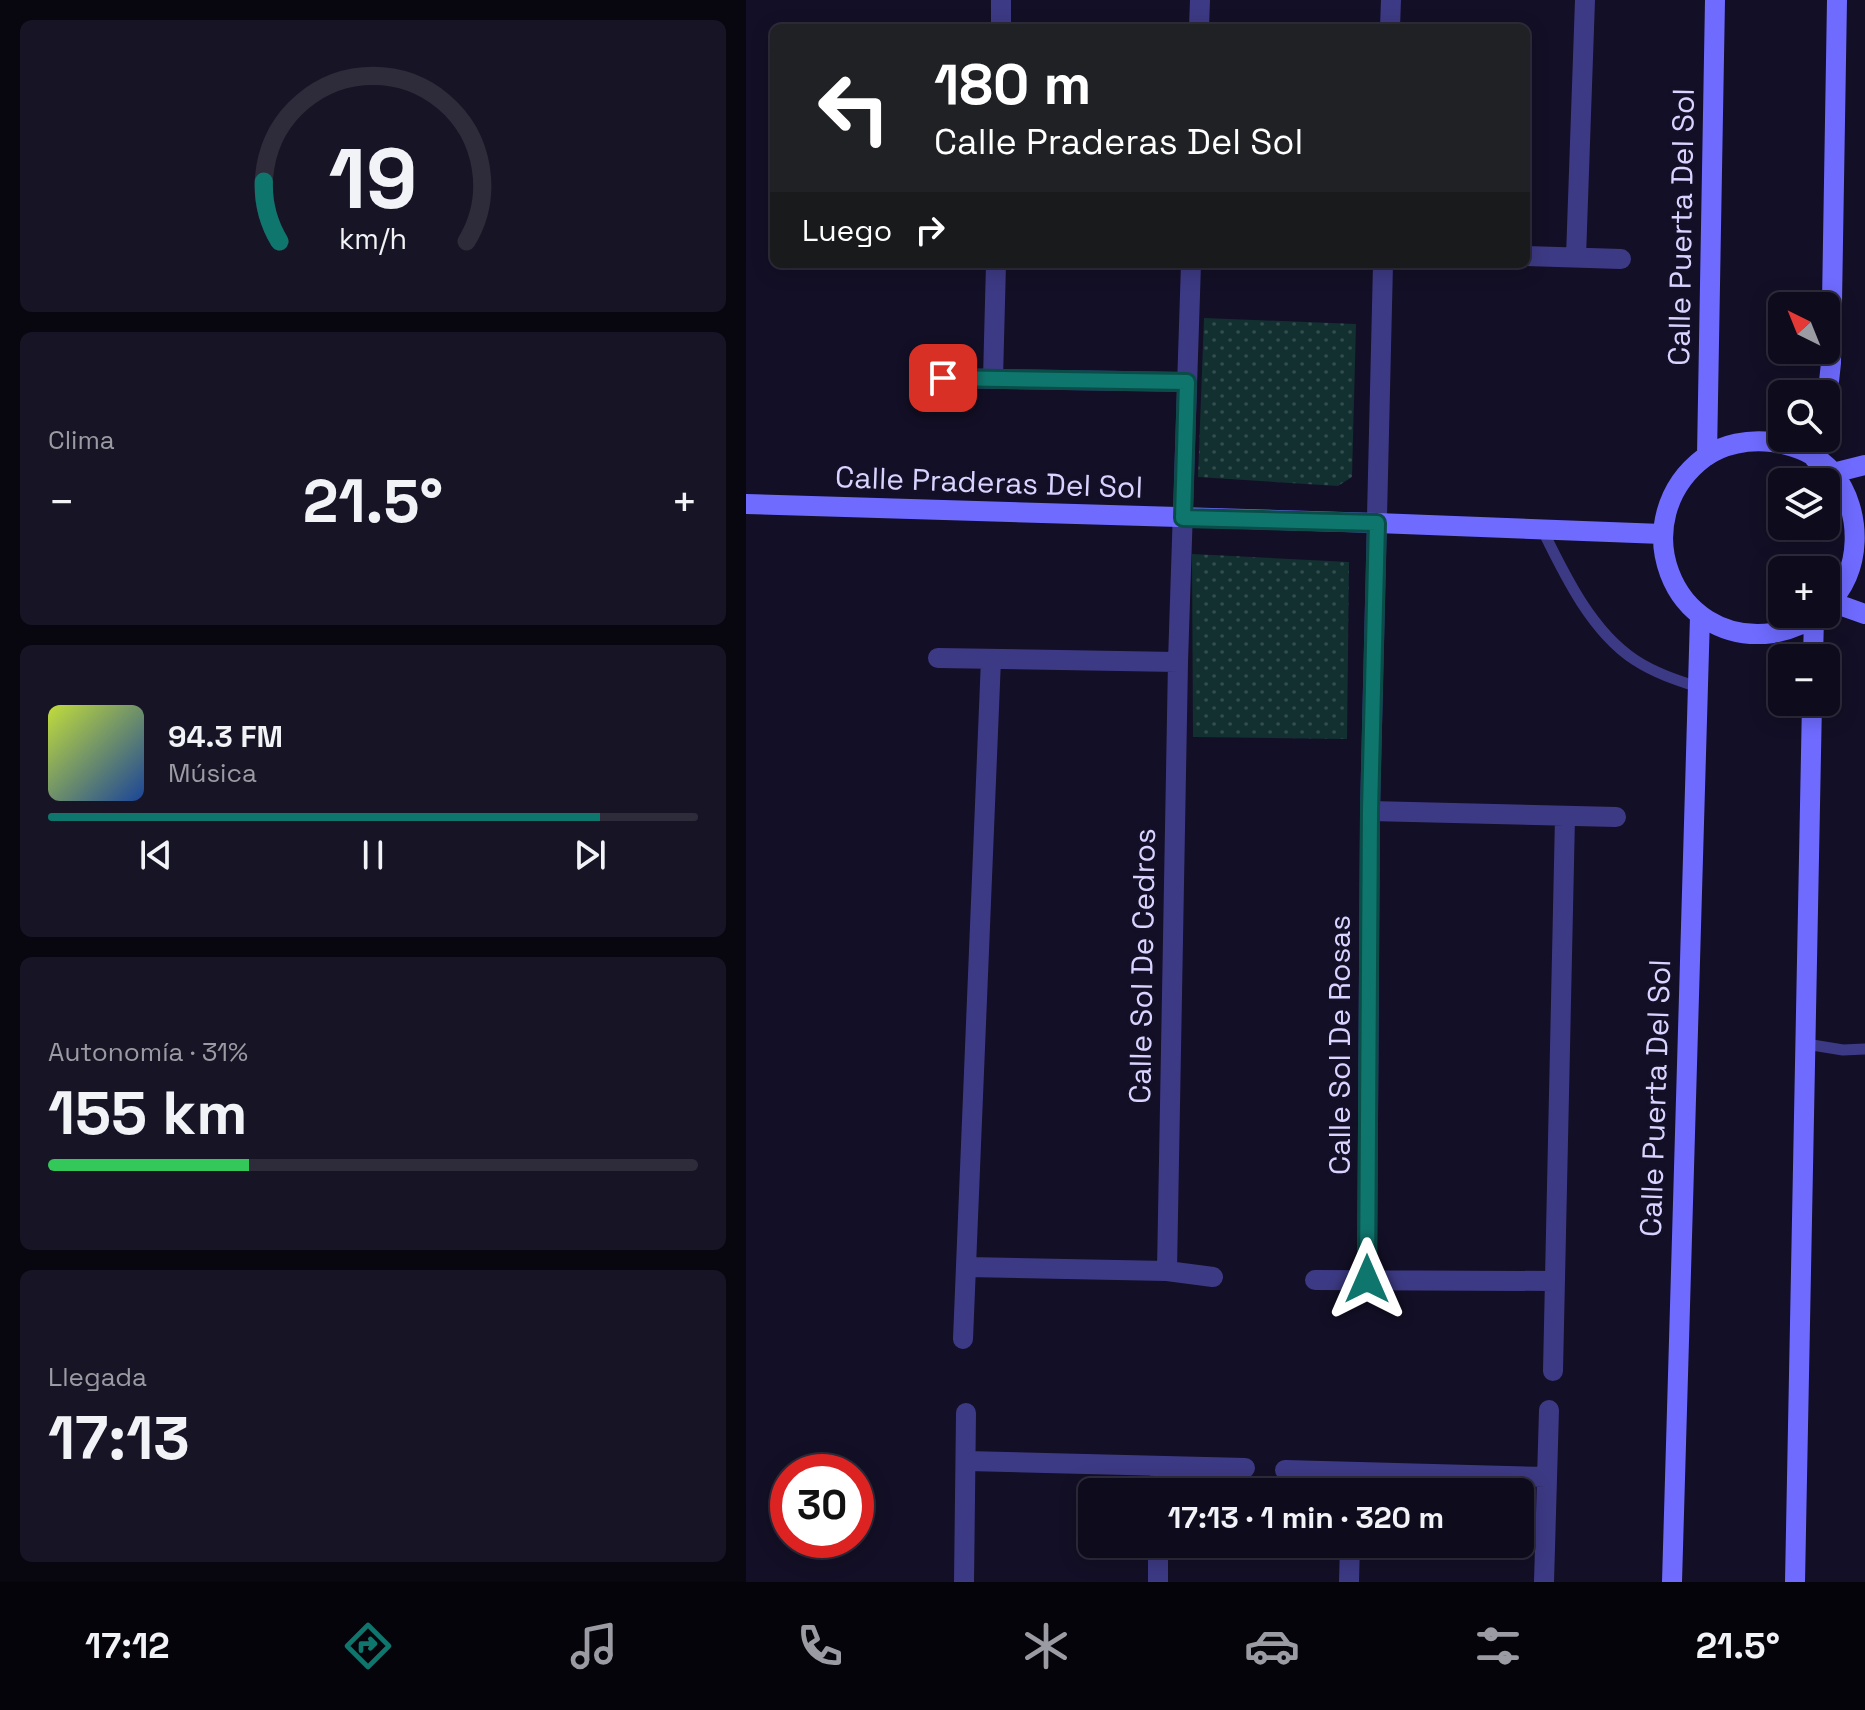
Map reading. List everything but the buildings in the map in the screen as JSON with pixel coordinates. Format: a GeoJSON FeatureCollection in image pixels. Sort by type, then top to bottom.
{"type":"FeatureCollection","features":[{"type":"Feature","properties":{"kind":"street"},"geometry":{"type":"LineString","coordinates":[[1001,0],[1001,24]]}},
{"type":"Feature","properties":{"kind":"street"},"geometry":{"type":"LineString","coordinates":[[1199,24],[1200,0]]}},
{"type":"Feature","properties":{"kind":"street"},"geometry":{"type":"LineString","coordinates":[[1390,24],[1391,0]]}},
{"type":"Feature","properties":{"kind":"street"},"geometry":{"type":"LineString","coordinates":[[1576,257],[1585,0]]}},
{"type":"Feature","properties":{"kind":"street","name":"Calle Puerta Del Sol"},"geometry":{"type":"LineString","coordinates":[[1707,456],[1715,0]]}},
{"type":"Feature","properties":{"kind":"street"},"geometry":{"type":"LineString","coordinates":[[1829,380],[1837,0]]}},
{"type":"Feature","properties":{"kind":"street"},"geometry":{"type":"LineString","coordinates":[[1530,256],[1621,259]]}},
{"type":"Feature","properties":{"kind":"street"},"geometry":{"type":"LineString","coordinates":[[993,378],[996,268]]}},
{"type":"Feature","properties":{"kind":"street","name":"Calle Sol De Cedros"},"geometry":{"type":"LineString","coordinates":[[1167,1271],[1178,662],[1191,268]]}},
{"type":"Feature","properties":{"kind":"street","name":"Calle Sol De Rosas"},"geometry":{"type":"LineString","coordinates":[[1367,1279],[1370,811],[1383,268]]}},
{"type":"Feature","properties":{"kind":"street"},"geometry":{"type":"LineString","coordinates":[[943,378],[1187,382]]}},
{"type":"Feature","properties":{"kind":"street"},"geometry":{"type":"LineString","coordinates":[[1792,628],[1757,635],[1727,630],[1700,616],[1679,593],[1666,565],[1662,534],[1668,504],[1684,477],[1707,456],[1733,444],[1762,441],[1790,446],[1827,468]]}},
{"type":"Feature","properties":{"kind":"street"},"geometry":{"type":"LineString","coordinates":[[1815,459],[1817,452]]}},
{"type":"Feature","properties":{"kind":"street"},"geometry":{"type":"LineString","coordinates":[[1840,471],[1865,465]]}},
{"type":"Feature","properties":{"kind":"street"},"geometry":{"type":"LineString","coordinates":[[1840,486],[1851,507],[1856,540],[1849,573],[1840,585]]}},
{"type":"Feature","properties":{"kind":"street","name":"Calle Praderas Del Sol"},"geometry":{"type":"LineString","coordinates":[[746,504],[1662,534]]}},
{"type":"Feature","properties":{"kind":"street"},"geometry":{"type":"LineString","coordinates":[[1840,612],[1865,614]]}},
{"type":"Feature","properties":{"kind":"street","name":"Calle Puerta Del Sol"},"geometry":{"type":"LineString","coordinates":[[1672,1582],[1700,616]]}},
{"type":"Feature","properties":{"kind":"street"},"geometry":{"type":"LineString","coordinates":[[938,658],[1178,662]]}},
{"type":"Feature","properties":{"kind":"street"},"geometry":{"type":"LineString","coordinates":[[963,1339],[991,659]]}},
{"type":"Feature","properties":{"kind":"street"},"geometry":{"type":"LineString","coordinates":[[1795,1582],[1812,716]]}},
{"type":"Feature","properties":{"kind":"street"},"geometry":{"type":"LineString","coordinates":[[1370,811],[1616,817]]}},
{"type":"Feature","properties":{"kind":"street"},"geometry":{"type":"LineString","coordinates":[[1553,1371],[1565,817]]}},
{"type":"Feature","properties":{"kind":"street"},"geometry":{"type":"LineString","coordinates":[[967,1267],[1167,1271],[1213,1277]]}},
{"type":"Feature","properties":{"kind":"street"},"geometry":{"type":"LineString","coordinates":[[1315,1280],[1555,1281]]}},
{"type":"Feature","properties":{"kind":"street"},"geometry":{"type":"LineString","coordinates":[[1544,1582],[1549,1410]]}},
{"type":"Feature","properties":{"kind":"street"},"geometry":{"type":"LineString","coordinates":[[964,1582],[966,1413]]}},
{"type":"Feature","properties":{"kind":"street"},"geometry":{"type":"LineString","coordinates":[[967,1461],[1245,1468]]}},
{"type":"Feature","properties":{"kind":"street"},"geometry":{"type":"LineString","coordinates":[[1160,1467],[1160,1478]]}},
{"type":"Feature","properties":{"kind":"street"},"geometry":{"type":"LineString","coordinates":[[1285,1470],[1330,1478]]}},
{"type":"Feature","properties":{"kind":"street"},"geometry":{"type":"LineString","coordinates":[[1508,1478],[1547,1477]]}},
{"type":"Feature","properties":{"kind":"street"},"geometry":{"type":"LineString","coordinates":[[1158,1558],[1158,1582]]}},
{"type":"Feature","properties":{"kind":"street"},"geometry":{"type":"LineString","coordinates":[[1349,1582],[1350,1558]]}},
{"type":"Feature","properties":{"kind":"lane"},"geometry":{"type":"LineString","coordinates":[[1543,531],[1574,588],[1612,642],[1634,660],[1662,675],[1698,687]]}},
{"type":"Feature","properties":{"kind":"lane"},"geometry":{"type":"LineString","coordinates":[[1806,1044],[1843,1050],[1865,1049]]}},
{"type":"Feature","properties":{"kind":"green space"},"geometry":{"type":"Polygon","coordinates":[[[1204,318],[1356,324],[1352,477],[1338,486],[1198,477],[1204,318]]]}},
{"type":"Feature","properties":{"kind":"green space"},"geometry":{"type":"Polygon","coordinates":[[[1192,554],[1349,562],[1347,739],[1193,737],[1192,554]]]}},
{"type":"Feature","properties":{"kind":"route"},"geometry":{"type":"LineString","coordinates":[[943,378],[1187,382],[1183,518],[1377,523],[1370,811],[1367,1279]]}}]}
